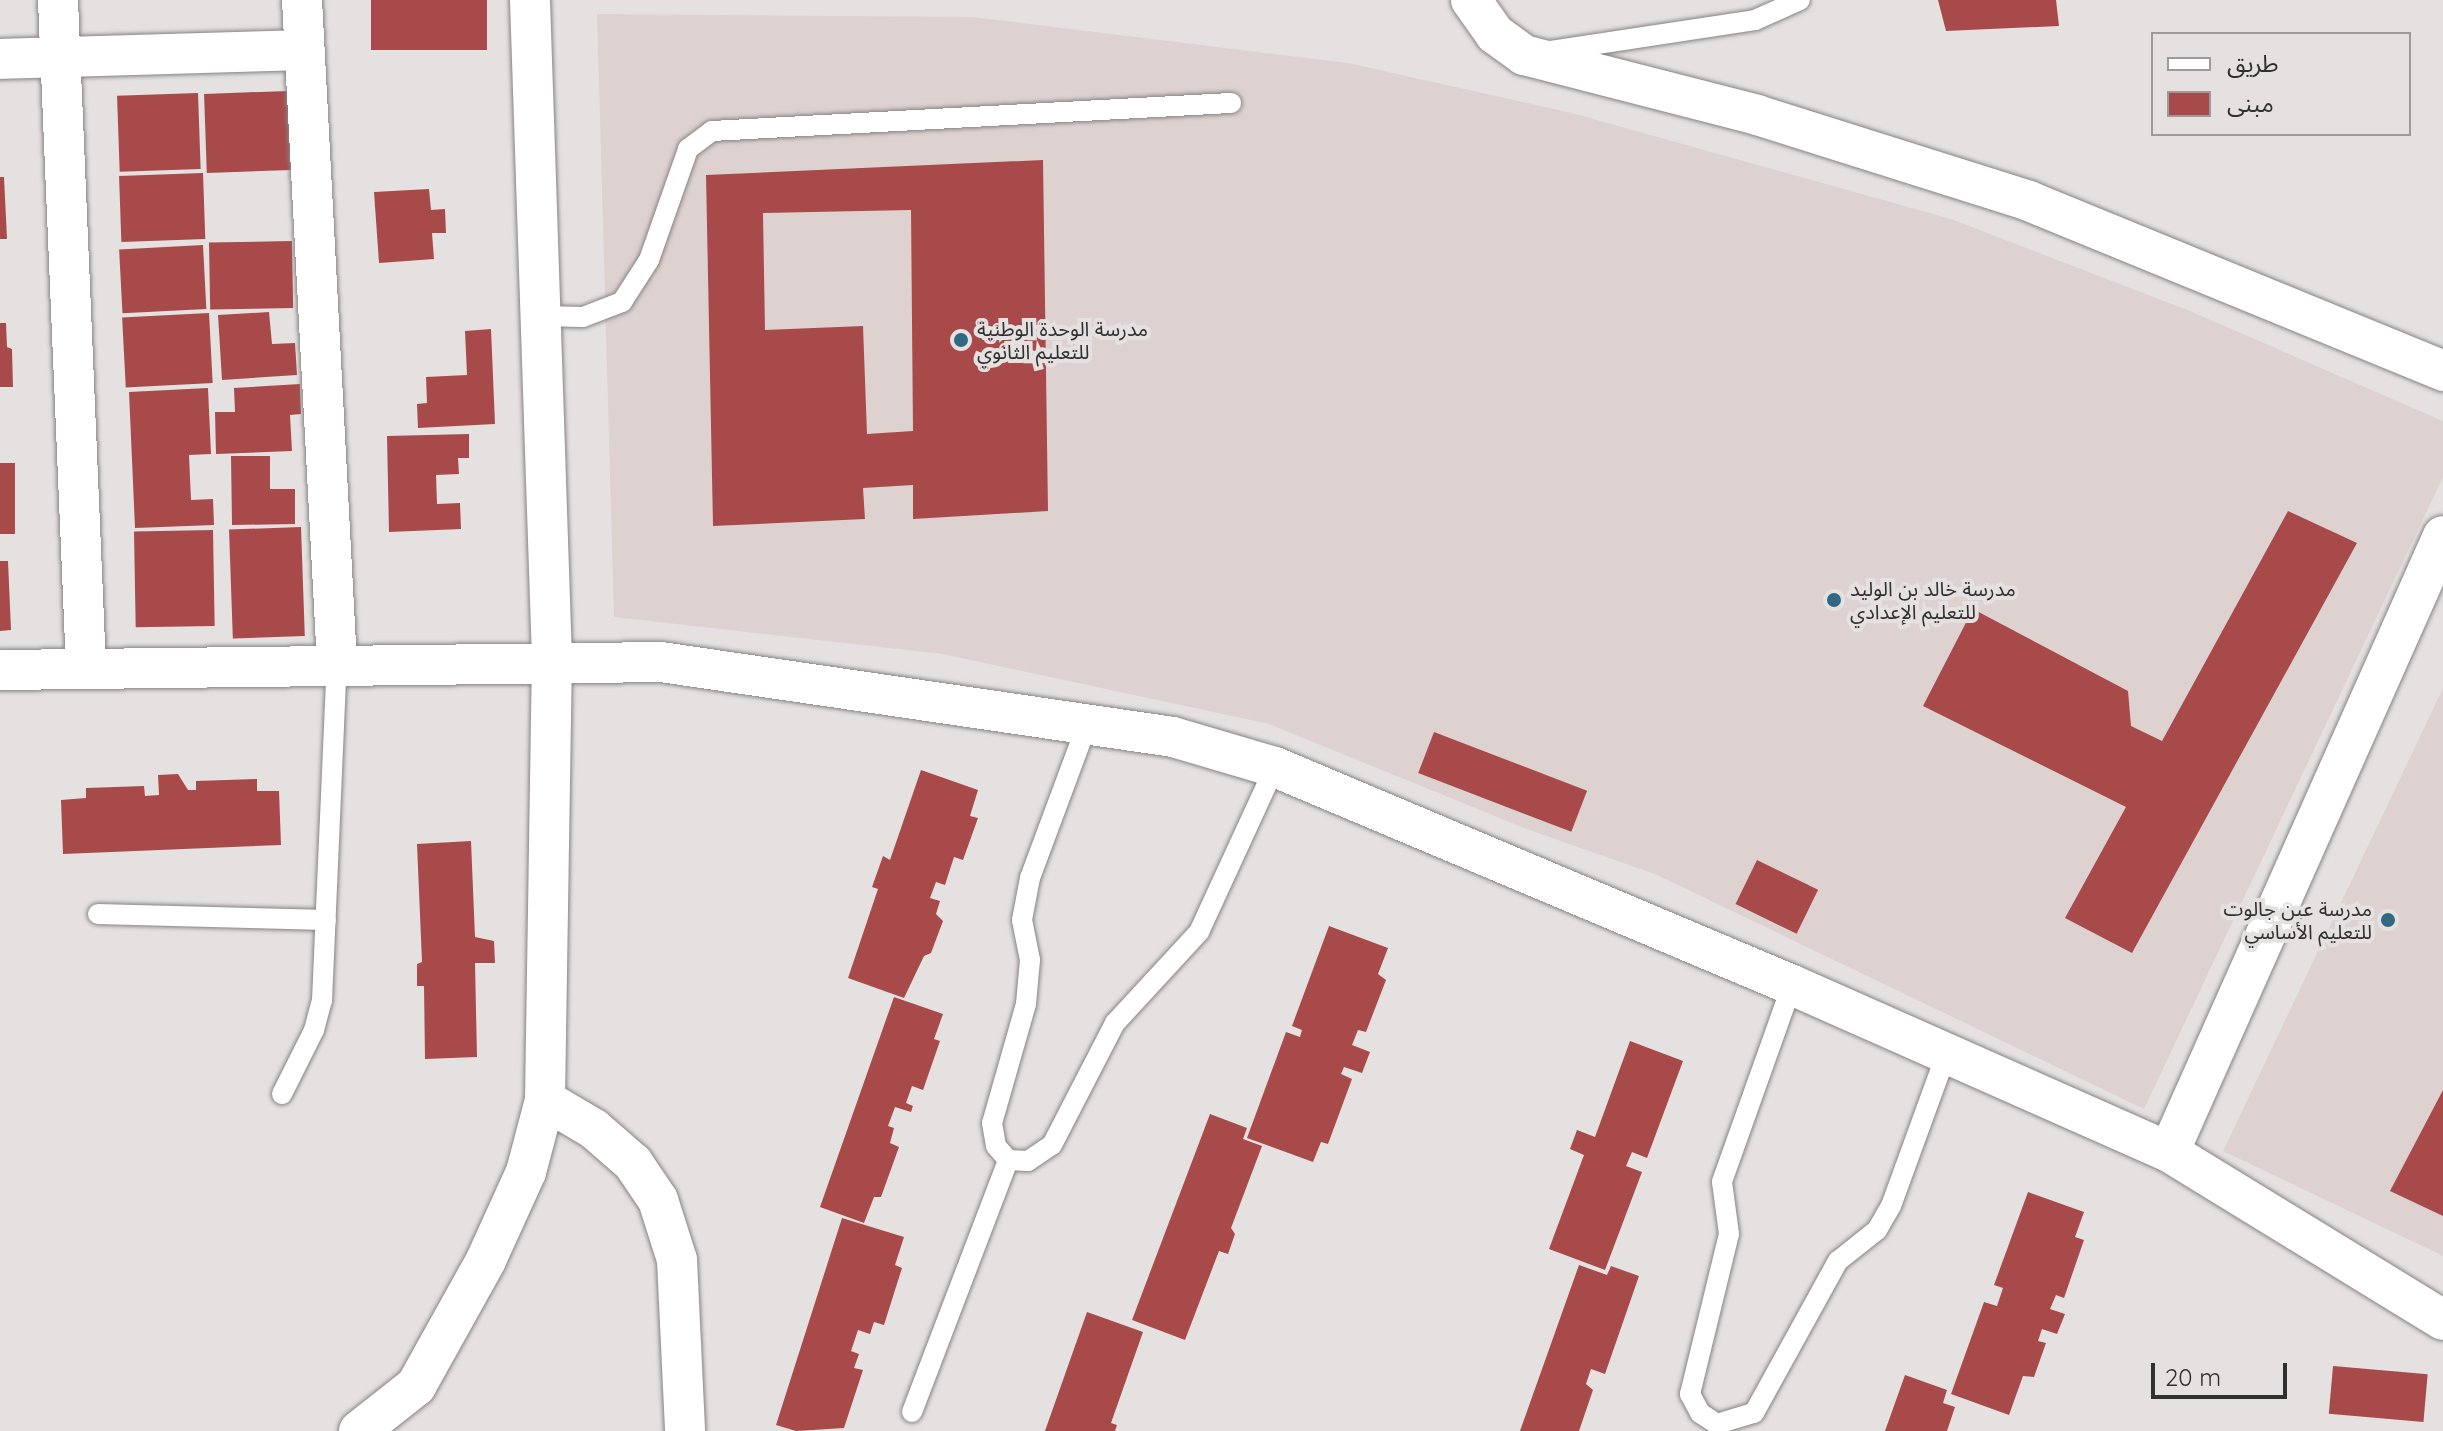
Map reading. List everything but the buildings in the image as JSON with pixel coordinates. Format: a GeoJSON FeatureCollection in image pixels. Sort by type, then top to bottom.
{"type":"FeatureCollection","features":[{"type":"Feature","properties":{"kind":"street"},"geometry":{"type":"LineString","coordinates":[[58,0],[86,667]]}},
{"type":"Feature","properties":{"kind":"street"},"geometry":{"type":"LineString","coordinates":[[302,0],[302,50],[337,663]]}},
{"type":"Feature","properties":{"kind":"street"},"geometry":{"type":"LineString","coordinates":[[359,1431],[416,1386],[486,1260],[526,1172],[545,1100],[552,660],[530,0]]}},
{"type":"Feature","properties":{"kind":"street"},"geometry":{"type":"LineString","coordinates":[[1471,0],[1495,34],[1524,55],[1757,115],[2029,201],[2443,371]]}},
{"type":"Feature","properties":{"kind":"street"},"geometry":{"type":"LineString","coordinates":[[0,59],[302,50]]}},
{"type":"Feature","properties":{"kind":"street"},"geometry":{"type":"LineString","coordinates":[[2169,1152],[2443,536]]}},
{"type":"Feature","properties":{"kind":"street"},"geometry":{"type":"LineString","coordinates":[[0,670],[552,660],[661,662],[1088,722],[1173,737],[1275,767],[1792,985],[2169,1152],[2443,1320]]}},
{"type":"Feature","properties":{"kind":"street"},"geometry":{"type":"LineString","coordinates":[[545,1100],[594,1129],[633,1163],[658,1200],[677,1260],[685,1431]]}},
{"type":"Feature","properties":{"kind":"street"},"geometry":{"type":"LineString","coordinates":[[413,1431],[416,1386]]}},
{"type":"Feature","properties":{"kind":"lane"},"geometry":{"type":"LineString","coordinates":[[1524,55],[1755,20],[1800,0]]}},
{"type":"Feature","properties":{"kind":"lane"},"geometry":{"type":"LineString","coordinates":[[541,316],[583,317],[622,302],[649,260],[688,149],[712,131],[1231,103]]}},
{"type":"Feature","properties":{"kind":"lane"},"geometry":{"type":"LineString","coordinates":[[282,1094],[314,1030],[322,1001],[337,663]]}},
{"type":"Feature","properties":{"kind":"lane"},"geometry":{"type":"LineString","coordinates":[[1088,722],[1030,878],[1022,920],[1030,960],[1026,1004],[992,1123],[996,1146],[1008,1160],[1028,1161],[1052,1145],[1115,1023],[1199,932],[1275,767]]}},
{"type":"Feature","properties":{"kind":"lane"},"geometry":{"type":"LineString","coordinates":[[98,914],[326,920]]}},
{"type":"Feature","properties":{"kind":"lane"},"geometry":{"type":"LineString","coordinates":[[1792,985],[1722,1182],[1729,1234],[1690,1394],[1700,1413],[1716,1428],[1754,1413],[1838,1261],[1877,1230],[1891,1206],[1947,1052]]}},
{"type":"Feature","properties":{"kind":"lane"},"geometry":{"type":"LineString","coordinates":[[912,1412],[1008,1160]]}},
{"type":"Feature","properties":{"kind":"shaded area","name":"مدرسة خالد بن الوليد للتعليم الإعدادي"},"geometry":{"type":"Polygon","coordinates":[[[597,14],[973,17],[1348,63],[1572,113],[1951,219],[2190,311],[2443,421],[2443,477],[2144,1109],[1657,875],[1524,828],[1269,724],[942,654],[614,617],[597,14]]]}},
{"type":"Feature","properties":{"kind":"shaded area","name":"مدرسة عين جالوت للتعليم الأساسي"},"geometry":{"type":"Polygon","coordinates":[[[2443,688],[2443,1256],[2223,1151],[2443,688]]]}},
{"type":"Feature","properties":{"kind":"place","name":"مدرسة الوحدة الوطنية للتعليم الثانوي"},"geometry":{"type":"Point","coordinates":[961,340]}},
{"type":"Feature","properties":{"kind":"place","name":"مدرسة خالد بن الوليد للتعليم الإعدادي"},"geometry":{"type":"Point","coordinates":[1834,600]}},
{"type":"Feature","properties":{"kind":"place","name":"مدرسة عين جالوت للتعليم الأساسي"},"geometry":{"type":"Point","coordinates":[2388,920]}}]}
